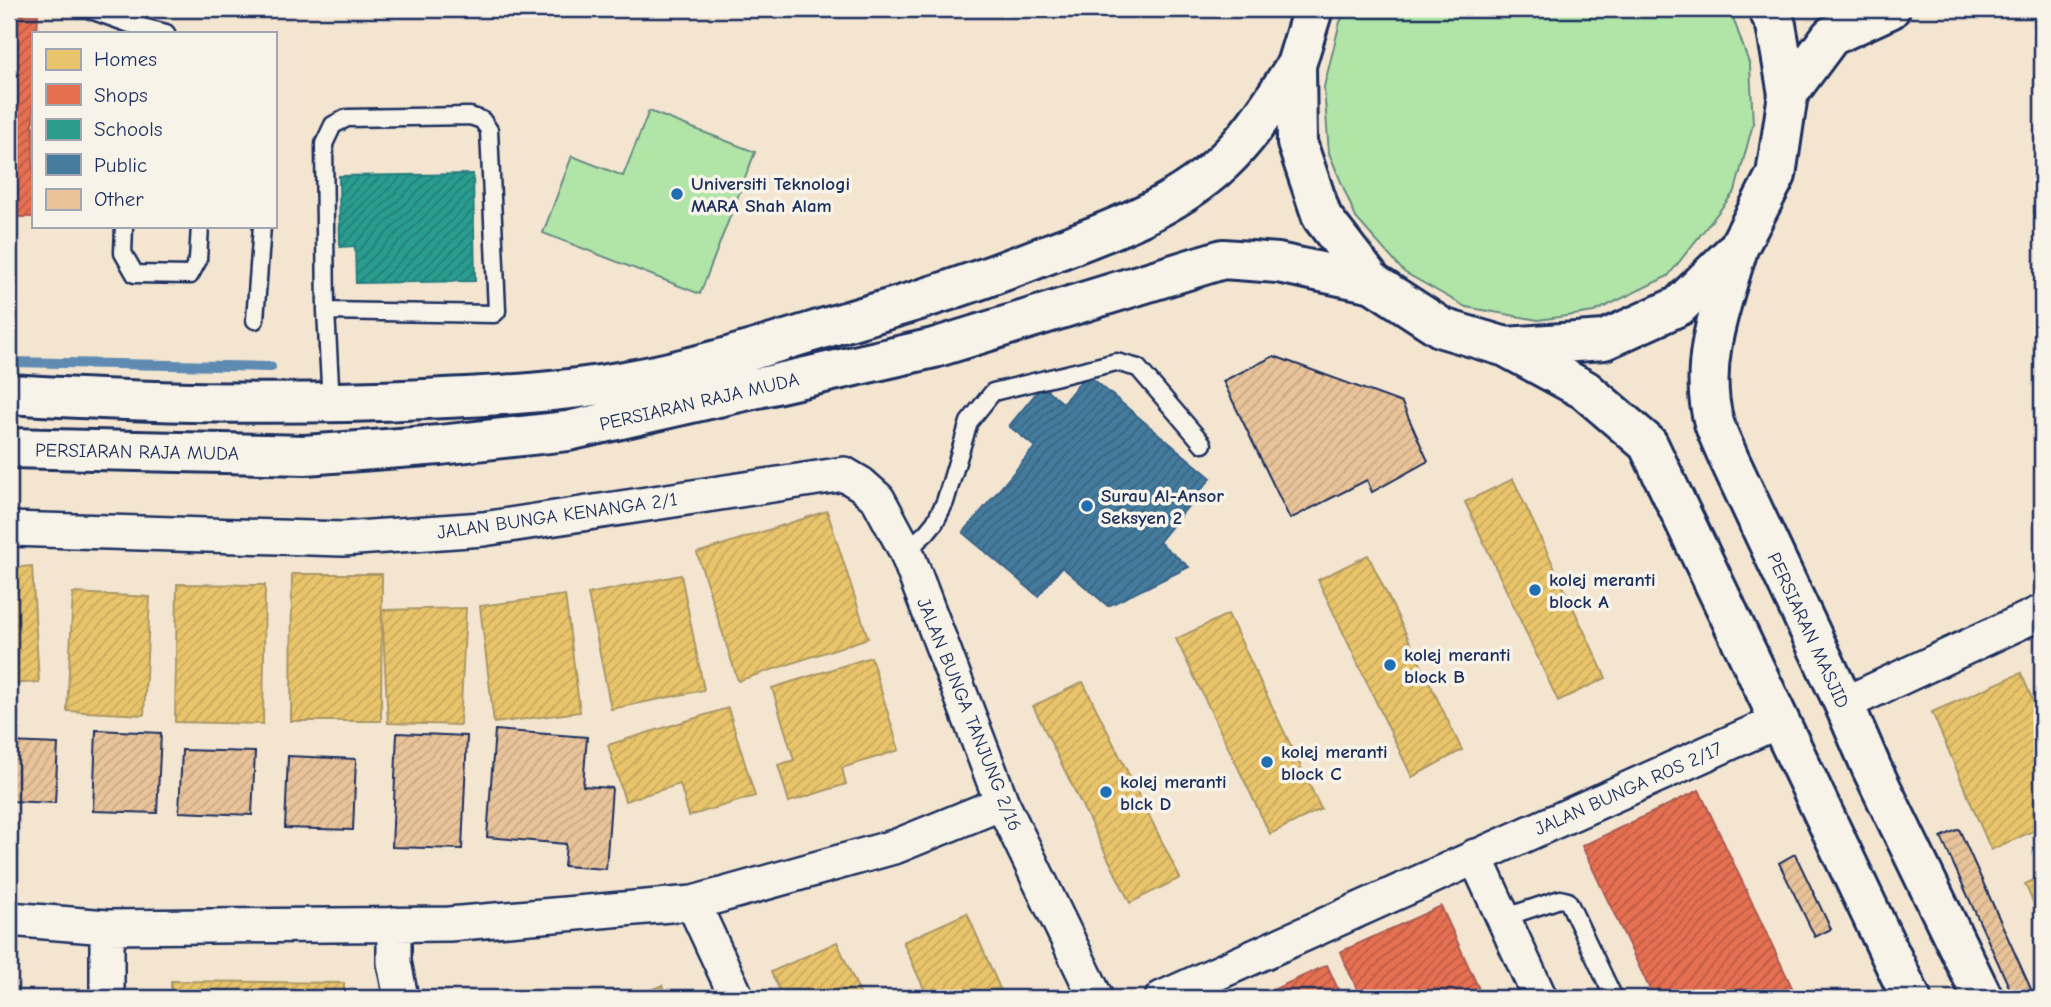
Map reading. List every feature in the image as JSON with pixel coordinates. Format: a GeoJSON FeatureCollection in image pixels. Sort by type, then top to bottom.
{"type":"FeatureCollection","features":[{"type":"Feature","properties":{"kind":"main road"},"geometry":{"type":"LineString","coordinates":[[1313,9],[1296,65],[1297,144],[1322,217],[1373,283],[1442,328],[1506,347],[1585,390],[1648,444],[1911,998]]}},
{"type":"Feature","properties":{"kind":"main road"},"geometry":{"type":"LineString","coordinates":[[1506,347],[1604,340],[1679,306],[1738,248],[1776,175],[1787,94],[1776,25],[1768,9]]}},
{"type":"Feature","properties":{"kind":"main road"},"geometry":{"type":"LineString","coordinates":[[1787,94],[1831,36],[1890,9]]}},
{"type":"Feature","properties":{"kind":"main road","name":"PERSIARAN RAJA MUDA"},"geometry":{"type":"LineString","coordinates":[[9,394],[101,400],[331,403],[518,396],[626,381],[727,357],[924,299],[1130,223],[1199,182],[1229,156],[1260,120],[1296,65]]}},
{"type":"Feature","properties":{"kind":"main road","name":"PERSIARAN MASJID"},"geometry":{"type":"LineString","coordinates":[[1738,248],[1713,329],[1708,382],[1714,423],[1728,459],[1872,769],[1983,998]]}},
{"type":"Feature","properties":{"kind":"main road","name":"PERSIARAN RAJA MUDA"},"geometry":{"type":"LineString","coordinates":[[9,448],[305,455],[493,440],[568,430],[934,348],[1223,259],[1279,262],[1373,283]]}},
{"type":"Feature","properties":{"kind":"street","name":"JALAN BUNGA TANJUNG 2/16"},"geometry":{"type":"LineString","coordinates":[[809,478],[844,474],[878,499],[906,551],[1002,803],[1096,998]]}},
{"type":"Feature","properties":{"kind":"street","name":"JALAN BUNGA KENANGA 2/1"},"geometry":{"type":"LineString","coordinates":[[9,529],[343,539],[483,529],[809,478]]}},
{"type":"Feature","properties":{"kind":"street"},"geometry":{"type":"LineString","coordinates":[[1844,704],[2042,612]]}},
{"type":"Feature","properties":{"kind":"street","name":"JALAN BUNGA ROS 2/17"},"geometry":{"type":"LineString","coordinates":[[1174,996],[1475,856],[1781,720]]}},
{"type":"Feature","properties":{"kind":"street"},"geometry":{"type":"LineString","coordinates":[[9,919],[107,927],[449,924],[693,903],[897,846],[1002,803]]}},
{"type":"Feature","properties":{"kind":"street"},"geometry":{"type":"LineString","coordinates":[[1475,856],[1540,998]]}},
{"type":"Feature","properties":{"kind":"street"},"geometry":{"type":"LineString","coordinates":[[693,903],[737,998]]}},
{"type":"Feature","properties":{"kind":"street"},"geometry":{"type":"LineString","coordinates":[[394,924],[394,962],[401,998]]}},
{"type":"Feature","properties":{"kind":"street"},"geometry":{"type":"LineString","coordinates":[[107,927],[107,998]]}},
{"type":"Feature","properties":{"kind":"lane"},"geometry":{"type":"LineString","coordinates":[[88,9],[130,29],[157,32]]}},
{"type":"Feature","properties":{"kind":"lane"},"geometry":{"type":"LineString","coordinates":[[326,312],[494,314],[489,130],[482,120],[470,116],[347,118],[332,125],[324,144],[326,312],[331,403]]}},
{"type":"Feature","properties":{"kind":"lane"},"geometry":{"type":"LineString","coordinates":[[124,228],[123,253],[135,274],[190,275],[198,260],[200,228]]}},
{"type":"Feature","properties":{"kind":"lane"},"geometry":{"type":"LineString","coordinates":[[255,320],[262,228]]}},
{"type":"Feature","properties":{"kind":"lane"},"geometry":{"type":"LineString","coordinates":[[906,551],[935,522],[945,502],[969,422],[993,392],[1116,362],[1138,369],[1203,444]]}},
{"type":"Feature","properties":{"kind":"lane"},"geometry":{"type":"LineString","coordinates":[[1503,918],[1560,900],[1568,901],[1614,998]]}},
{"type":"Feature","properties":{"kind":"green space"},"geometry":{"type":"Polygon","coordinates":[[[1348,9],[1730,9],[1750,66],[1753,124],[1735,191],[1668,276],[1594,312],[1538,320],[1466,307],[1404,272],[1356,218],[1329,153],[1324,87],[1340,22],[1348,9]]]}},
{"type":"Feature","properties":{"kind":"green space"},"geometry":{"type":"Polygon","coordinates":[[[649,111],[755,152],[700,294],[543,233],[572,156],[623,176],[649,111]]]}},
{"type":"Feature","properties":{"kind":"building: Homes","name":"kolej meranti block A"},"geometry":{"type":"Polygon","coordinates":[[[1513,479],[1606,678],[1558,701],[1465,502],[1513,479]]]}},
{"type":"Feature","properties":{"kind":"building: Homes"},"geometry":{"type":"Polygon","coordinates":[[[827,511],[868,638],[738,681],[697,553],[827,511]]]}},
{"type":"Feature","properties":{"kind":"building: Homes","name":"kolej meranti block B"},"geometry":{"type":"Polygon","coordinates":[[[1368,555],[1462,750],[1412,777],[1318,580],[1368,555]]]}},
{"type":"Feature","properties":{"kind":"building: Homes"},"geometry":{"type":"Polygon","coordinates":[[[32,566],[39,682],[9,684],[9,568],[32,566]]]}},
{"type":"Feature","properties":{"kind":"building: Homes"},"geometry":{"type":"Polygon","coordinates":[[[292,574],[382,574],[381,721],[291,721],[292,574]]]}},
{"type":"Feature","properties":{"kind":"building: Homes"},"geometry":{"type":"Polygon","coordinates":[[[681,575],[704,690],[611,709],[588,594],[681,575]]]}},
{"type":"Feature","properties":{"kind":"building: Homes"},"geometry":{"type":"Polygon","coordinates":[[[177,584],[265,585],[263,724],[175,722],[177,584]]]}},
{"type":"Feature","properties":{"kind":"building: Homes"},"geometry":{"type":"Polygon","coordinates":[[[73,593],[150,597],[144,715],[67,711],[73,593]]]}},
{"type":"Feature","properties":{"kind":"building: Homes"},"geometry":{"type":"Polygon","coordinates":[[[565,595],[580,712],[494,723],[480,606],[565,595]]]}},
{"type":"Feature","properties":{"kind":"building: Homes"},"geometry":{"type":"Polygon","coordinates":[[[466,608],[460,725],[388,723],[382,610],[466,608]]]}},
{"type":"Feature","properties":{"kind":"building: Homes","name":"kolej meranti block C"},"geometry":{"type":"Polygon","coordinates":[[[1228,614],[1321,809],[1270,834],[1176,639],[1228,614]]]}},
{"type":"Feature","properties":{"kind":"building: Homes"},"geometry":{"type":"Polygon","coordinates":[[[871,657],[899,750],[842,768],[846,784],[789,802],[778,765],[794,760],[772,688],[871,657]]]}},
{"type":"Feature","properties":{"kind":"building: Homes"},"geometry":{"type":"Polygon","coordinates":[[[2021,673],[2042,722],[2042,827],[1991,850],[1932,712],[2021,673]]]}},
{"type":"Feature","properties":{"kind":"building: Homes","name":"kolej meranti blck D"},"geometry":{"type":"Polygon","coordinates":[[[1083,682],[1180,878],[1130,903],[1033,706],[1083,682]]]}},
{"type":"Feature","properties":{"kind":"building: Homes"},"geometry":{"type":"Polygon","coordinates":[[[728,708],[755,796],[689,816],[680,784],[625,801],[608,745],[728,708]]]}},
{"type":"Feature","properties":{"kind":"building: Homes"},"geometry":{"type":"Polygon","coordinates":[[[2042,876],[2042,922],[2025,884],[2042,876]]]}},
{"type":"Feature","properties":{"kind":"building: Homes"},"geometry":{"type":"Polygon","coordinates":[[[967,913],[1004,998],[928,998],[903,942],[967,913]]]}},
{"type":"Feature","properties":{"kind":"building: Homes"},"geometry":{"type":"Polygon","coordinates":[[[837,942],[862,998],[783,998],[771,972],[837,942]]]}},
{"type":"Feature","properties":{"kind":"building: Homes"},"geometry":{"type":"Polygon","coordinates":[[[171,981],[344,983],[344,998],[171,998],[171,981]]]}},
{"type":"Feature","properties":{"kind":"building: Homes"},"geometry":{"type":"Polygon","coordinates":[[[662,985],[668,998],[633,998],[662,985]]]}},
{"type":"Feature","properties":{"kind":"building: Shops"},"geometry":{"type":"Polygon","coordinates":[[[9,15],[38,15],[37,32],[32,32],[32,217],[9,217],[9,15]]]}},
{"type":"Feature","properties":{"kind":"building: Shops"},"geometry":{"type":"Polygon","coordinates":[[[1699,790],[1797,998],[1654,998],[1582,846],[1699,790]]]}},
{"type":"Feature","properties":{"kind":"building: Shops"},"geometry":{"type":"Polygon","coordinates":[[[1441,906],[1483,998],[1361,998],[1340,952],[1441,906]]]}},
{"type":"Feature","properties":{"kind":"building: Shops"},"geometry":{"type":"Polygon","coordinates":[[[1327,965],[1342,998],[1255,998],[1327,965]]]}},
{"type":"Feature","properties":{"kind":"building: Schools"},"geometry":{"type":"Polygon","coordinates":[[[473,174],[475,281],[356,283],[355,246],[340,247],[339,176],[473,174]]]}},
{"type":"Feature","properties":{"kind":"building: Public","name":"Surau Al-Ansor Seksyen 2"},"geometry":{"type":"Polygon","coordinates":[[[1087,374],[1211,478],[1159,542],[1189,567],[1108,606],[1062,567],[1038,596],[963,533],[1035,447],[1009,426],[1042,386],[1063,403],[1087,374]]]}},
{"type":"Feature","properties":{"kind":"building: Other"},"geometry":{"type":"Polygon","coordinates":[[[1274,356],[1402,403],[1428,461],[1372,492],[1367,480],[1290,519],[1223,381],[1274,356]]]}},
{"type":"Feature","properties":{"kind":"building: Other"},"geometry":{"type":"Polygon","coordinates":[[[96,730],[161,733],[157,813],[93,811],[96,730]]]}},
{"type":"Feature","properties":{"kind":"building: Other"},"geometry":{"type":"Polygon","coordinates":[[[495,730],[587,737],[583,786],[612,788],[606,869],[564,866],[566,844],[487,837],[495,730]]]}},
{"type":"Feature","properties":{"kind":"building: Other"},"geometry":{"type":"Polygon","coordinates":[[[397,733],[467,736],[462,849],[392,847],[397,733]]]}},
{"type":"Feature","properties":{"kind":"building: Other"},"geometry":{"type":"Polygon","coordinates":[[[9,742],[58,744],[55,803],[9,801],[9,742]]]}},
{"type":"Feature","properties":{"kind":"building: Other"},"geometry":{"type":"Polygon","coordinates":[[[182,750],[255,752],[252,815],[179,812],[182,750]]]}},
{"type":"Feature","properties":{"kind":"building: Other"},"geometry":{"type":"Polygon","coordinates":[[[288,756],[356,759],[353,830],[285,828],[288,756]]]}},
{"type":"Feature","properties":{"kind":"building: Other"},"geometry":{"type":"Polygon","coordinates":[[[1959,829],[2035,998],[2014,998],[1941,837],[1959,829]]]}},
{"type":"Feature","properties":{"kind":"building: Other"},"geometry":{"type":"Polygon","coordinates":[[[1795,854],[1831,929],[1815,937],[1779,863],[1795,854]]]}},
{"type":"Feature","properties":{"kind":"waterway"},"geometry":{"type":"LineString","coordinates":[[9,362],[271,367]]}},
{"type":"Feature","properties":{"kind":"place","name":"Universiti Teknologi MARA Shah Alam"},"geometry":{"type":"Point","coordinates":[677,194]}},
{"type":"Feature","properties":{"kind":"place","name":"Surau Al-Ansor Seksyen 2"},"geometry":{"type":"Point","coordinates":[1087,506]}},
{"type":"Feature","properties":{"kind":"place","name":"kolej meranti block A"},"geometry":{"type":"Point","coordinates":[1535,590]}},
{"type":"Feature","properties":{"kind":"place","name":"kolej meranti block B"},"geometry":{"type":"Point","coordinates":[1390,665]}},
{"type":"Feature","properties":{"kind":"place","name":"kolej meranti block C"},"geometry":{"type":"Point","coordinates":[1267,762]}},
{"type":"Feature","properties":{"kind":"place","name":"kolej meranti blck D"},"geometry":{"type":"Point","coordinates":[1106,792]}}]}
